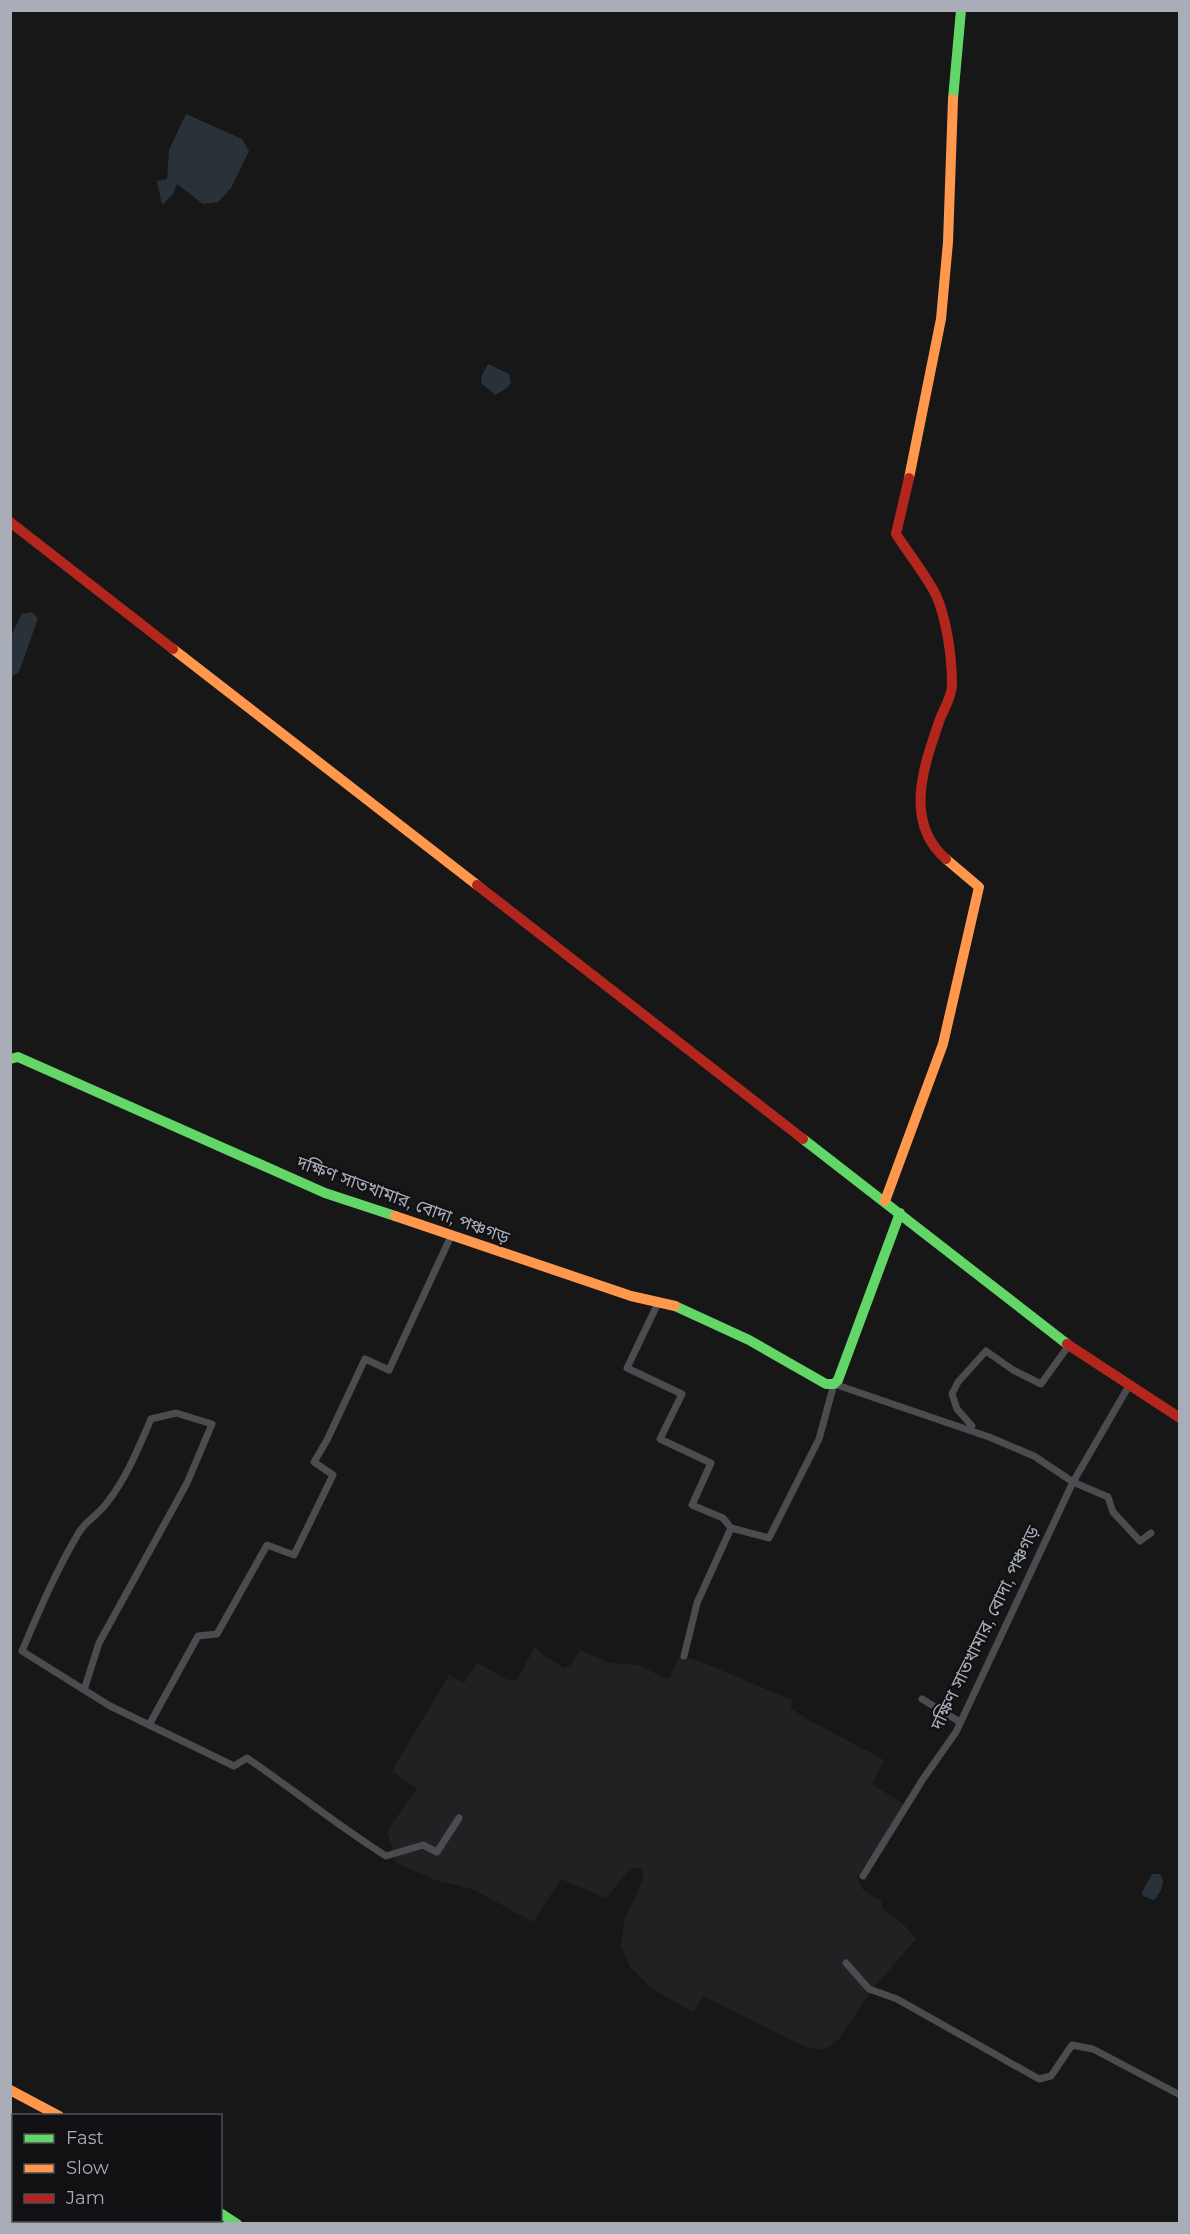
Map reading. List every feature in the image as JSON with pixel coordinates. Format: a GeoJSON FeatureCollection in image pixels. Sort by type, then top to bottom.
{"type":"FeatureCollection","features":[{"type":"Feature","properties":{"kind":"main road"},"geometry":{"type":"LineString","coordinates":[[885,1201],[943,1044],[979,887],[937,851],[921,819],[920,800],[925,762],[952,687],[947,636],[936,596],[896,534],[928,392],[941,319],[948,242],[950,129],[961,10]]}},
{"type":"Feature","properties":{"kind":"main road"},"geometry":{"type":"LineString","coordinates":[[10,522],[1069,1345],[1179,1418]]}},
{"type":"Feature","properties":{"kind":"main road","name":"দক্ষিণ সাতখামার, বোদা, পঞ্চগড়"},"geometry":{"type":"LineString","coordinates":[[10,1059],[18,1057],[325,1193],[630,1296],[682,1307],[749,1340],[826,1384],[834,1384]]}},
{"type":"Feature","properties":{"kind":"main road"},"geometry":{"type":"LineString","coordinates":[[834,1384],[838,1380],[900,1213]]}},
{"type":"Feature","properties":{"kind":"main road"},"geometry":{"type":"LineString","coordinates":[[11,2090],[56,2114]]}},
{"type":"Feature","properties":{"kind":"main road"},"geometry":{"type":"LineString","coordinates":[[222,2213],[237,2223]]}},
{"type":"Feature","properties":{"kind":"street"},"geometry":{"type":"LineString","coordinates":[[149,1725],[198,1636],[217,1634],[267,1545],[294,1556],[333,1475],[314,1461],[327,1440],[365,1359],[389,1370],[451,1236]]}},
{"type":"Feature","properties":{"kind":"street"},"geometry":{"type":"LineString","coordinates":[[658,1303],[627,1368],[682,1394],[660,1438],[711,1463],[692,1505],[723,1518],[731,1528],[769,1538],[819,1439],[834,1384]]}},
{"type":"Feature","properties":{"kind":"street"},"geometry":{"type":"LineString","coordinates":[[972,1426],[957,1409],[952,1394],[958,1382],[986,1351],[1013,1370],[1041,1384],[1069,1345]]}},
{"type":"Feature","properties":{"kind":"street","name":"দক্ষিণ সাতখামার, বোদা, পঞ্চগড়"},"geometry":{"type":"LineString","coordinates":[[834,1384],[998,1441],[1034,1456],[1073,1482],[1108,1497],[1113,1512],[1140,1541],[1151,1533]]}},
{"type":"Feature","properties":{"kind":"street","name":"দক্ষিণ সাতখামার, বোদা, পঞ্চগড়"},"geometry":{"type":"LineString","coordinates":[[863,1876],[960,1722],[1073,1482],[1130,1384]]}},
{"type":"Feature","properties":{"kind":"street"},"geometry":{"type":"LineString","coordinates":[[84,1690],[99,1643],[187,1483],[212,1424],[176,1413],[151,1419],[128,1473],[104,1508],[89,1517],[79,1532],[45,1596],[22,1651],[84,1690],[149,1725],[234,1766],[247,1758],[317,1806],[350,1833],[386,1856],[423,1845],[437,1852],[459,1818]]}},
{"type":"Feature","properties":{"kind":"street"},"geometry":{"type":"LineString","coordinates":[[684,1656],[697,1603],[731,1528]]}},
{"type":"Feature","properties":{"kind":"street"},"geometry":{"type":"LineString","coordinates":[[922,1699],[960,1722]]}},
{"type":"Feature","properties":{"kind":"street"},"geometry":{"type":"LineString","coordinates":[[846,1963],[869,1989],[897,1999],[1039,2079],[1051,2076],[1072,2045],[1093,2049],[1179,2095]]}},
{"type":"Feature","properties":{"kind":"shaded area"},"geometry":{"type":"Polygon","coordinates":[[[186,114],[242,139],[249,151],[231,188],[218,202],[203,204],[177,184],[173,194],[162,205],[157,181],[167,179],[169,150],[186,114]]]}},
{"type":"Feature","properties":{"kind":"shaded area"},"geometry":{"type":"Polygon","coordinates":[[[488,364],[509,374],[511,382],[507,388],[495,395],[481,383],[482,375],[488,364]]]}},
{"type":"Feature","properties":{"kind":"shaded area"},"geometry":{"type":"Polygon","coordinates":[[[31,612],[38,618],[19,672],[11,677],[11,636],[22,614],[31,612]]]}},
{"type":"Feature","properties":{"kind":"shaded area"},"geometry":{"type":"Polygon","coordinates":[[[535,1647],[564,1668],[569,1666],[581,1650],[609,1663],[639,1665],[666,1679],[670,1678],[680,1656],[699,1661],[792,1700],[791,1708],[805,1718],[884,1760],[872,1784],[905,1805],[857,1877],[863,1890],[881,1901],[882,1908],[905,1926],[916,1939],[871,1991],[840,2038],[829,2047],[818,2050],[803,2046],[703,1996],[693,2013],[650,1987],[630,1967],[621,1946],[625,1919],[643,1879],[642,1870],[635,1867],[629,1870],[606,1898],[561,1879],[533,1922],[474,1890],[433,1879],[396,1863],[387,1831],[417,1789],[392,1771],[449,1675],[464,1683],[477,1663],[510,1681],[517,1679],[535,1647]]]}},
{"type":"Feature","properties":{"kind":"shaded area"},"geometry":{"type":"Polygon","coordinates":[[[1152,1874],[1160,1874],[1163,1880],[1154,1900],[1143,1896],[1142,1892],[1152,1874]]]}},
{"type":"Feature","properties":{"kind":"traffic: fast"},"geometry":{"type":"LineString","coordinates":[[953,99],[961,10]]}},
{"type":"Feature","properties":{"kind":"traffic: fast"},"geometry":{"type":"LineString","coordinates":[[10,1059],[18,1057],[325,1193],[395,1216]]}},
{"type":"Feature","properties":{"kind":"traffic: fast"},"geometry":{"type":"LineString","coordinates":[[803,1139],[1067,1344]]}},
{"type":"Feature","properties":{"kind":"traffic: fast"},"geometry":{"type":"LineString","coordinates":[[675,1306],[749,1340],[826,1384],[834,1384],[838,1380],[900,1213]]}},
{"type":"Feature","properties":{"kind":"traffic: fast"},"geometry":{"type":"LineString","coordinates":[[222,2214],[237,2224]]}},
{"type":"Feature","properties":{"kind":"traffic: slow"},"geometry":{"type":"LineString","coordinates":[[909,478],[941,319],[948,242],[953,99]]}},
{"type":"Feature","properties":{"kind":"traffic: slow"},"geometry":{"type":"LineString","coordinates":[[173,649],[477,885]]}},
{"type":"Feature","properties":{"kind":"traffic: slow"},"geometry":{"type":"LineString","coordinates":[[885,1201],[943,1044],[979,887],[946,859]]}},
{"type":"Feature","properties":{"kind":"traffic: slow"},"geometry":{"type":"LineString","coordinates":[[395,1216],[631,1296],[675,1306]]}},
{"type":"Feature","properties":{"kind":"traffic: slow"},"geometry":{"type":"LineString","coordinates":[[10,2090],[55,2114]]}},
{"type":"Feature","properties":{"kind":"traffic: jam"},"geometry":{"type":"LineString","coordinates":[[909,478],[896,534],[936,595],[946,627],[951,663],[951,694],[928,755],[921,792],[921,811],[925,828],[933,844],[946,859]]}},
{"type":"Feature","properties":{"kind":"traffic: jam"},"geometry":{"type":"LineString","coordinates":[[10,522],[173,649]]}},
{"type":"Feature","properties":{"kind":"traffic: jam"},"geometry":{"type":"LineString","coordinates":[[477,885],[803,1139]]}},
{"type":"Feature","properties":{"kind":"traffic: jam"},"geometry":{"type":"LineString","coordinates":[[1067,1344],[1180,1418]]}}]}
